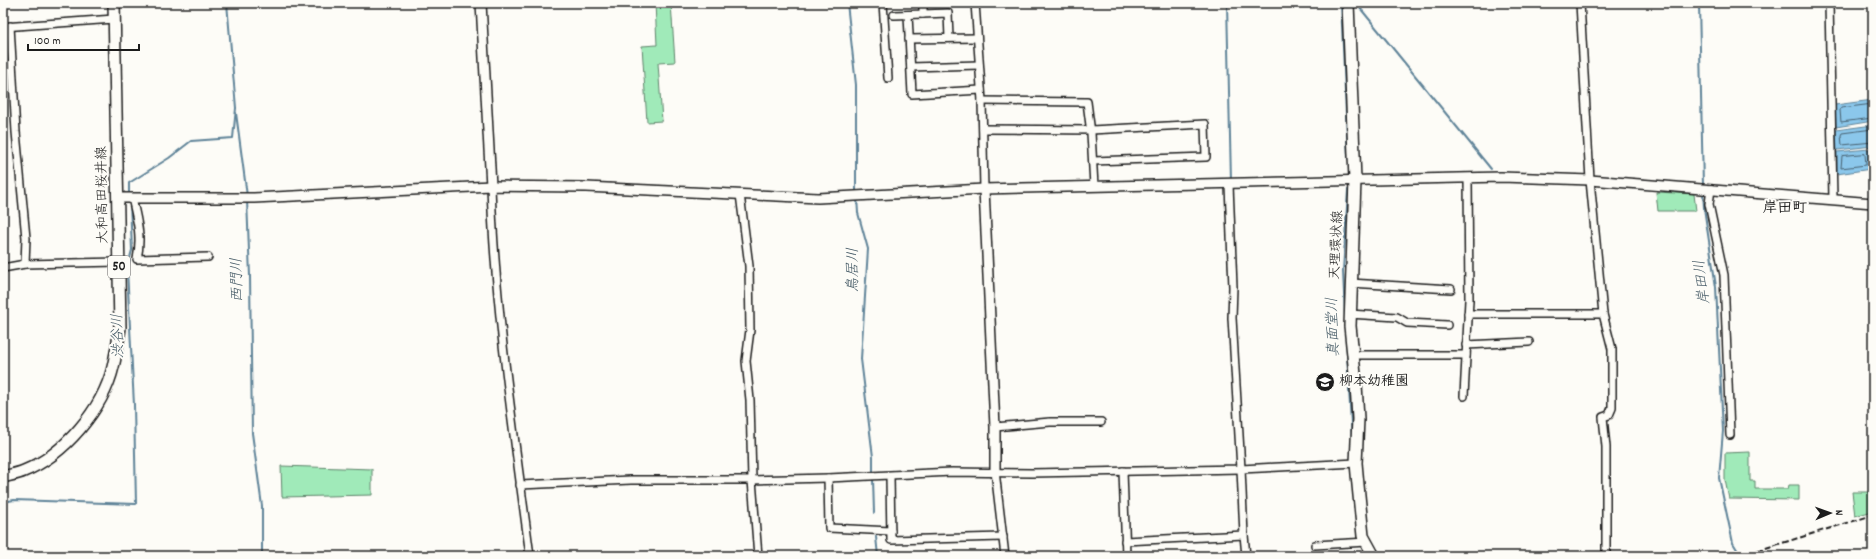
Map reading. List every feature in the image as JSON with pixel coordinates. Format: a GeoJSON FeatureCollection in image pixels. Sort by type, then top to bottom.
{"type":"FeatureCollection","features":[{"type":"Feature","properties":{"kind":"main road","name":"大和高田桜井線"},"geometry":{"type":"LineString","coordinates":[[3,477],[24,471],[48,457],[86,422],[104,393],[113,368],[120,328],[119,262],[125,198],[114,3]]}},
{"type":"Feature","properties":{"kind":"main road","name":"天理環状線"},"geometry":{"type":"LineString","coordinates":[[1348,3],[1355,180],[1350,314],[1358,419],[1356,463],[1363,536],[1374,556]]}},
{"type":"Feature","properties":{"kind":"street"},"geometry":{"type":"LineString","coordinates":[[481,3],[493,252],[504,365],[530,556]]}},
{"type":"Feature","properties":{"kind":"street"},"geometry":{"type":"LineString","coordinates":[[883,3],[888,78]]}},
{"type":"Feature","properties":{"kind":"street"},"geometry":{"type":"LineString","coordinates":[[923,3],[923,14]]}},
{"type":"Feature","properties":{"kind":"street"},"geometry":{"type":"LineString","coordinates":[[975,3],[982,100],[984,189],[995,427],[995,472],[1005,556]]}},
{"type":"Feature","properties":{"kind":"street"},"geometry":{"type":"LineString","coordinates":[[1580,3],[1590,180],[1603,314],[1612,349],[1612,408],[1609,415],[1603,417],[1606,447],[1606,556]]}},
{"type":"Feature","properties":{"kind":"street"},"geometry":{"type":"LineString","coordinates":[[1829,3],[1833,199]]}},
{"type":"Feature","properties":{"kind":"street"},"geometry":{"type":"LineString","coordinates":[[894,15],[948,13],[949,38]]}},
{"type":"Feature","properties":{"kind":"street"},"geometry":{"type":"LineString","coordinates":[[908,14],[912,94],[981,90]]}},
{"type":"Feature","properties":{"kind":"street"},"geometry":{"type":"LineString","coordinates":[[25,264],[26,238],[6,26],[114,19]]}},
{"type":"Feature","properties":{"kind":"street"},"geometry":{"type":"LineString","coordinates":[[909,39],[977,38]]}},
{"type":"Feature","properties":{"kind":"street"},"geometry":{"type":"LineString","coordinates":[[910,67],[979,65]]}},
{"type":"Feature","properties":{"kind":"street"},"geometry":{"type":"LineString","coordinates":[[982,100],[1087,102],[1091,130],[1094,186]]}},
{"type":"Feature","properties":{"kind":"street"},"geometry":{"type":"LineString","coordinates":[[983,129],[1091,130],[1205,124],[1206,157],[1093,161]]}},
{"type":"Feature","properties":{"kind":"street"},"geometry":{"type":"LineString","coordinates":[[208,257],[137,259],[140,245],[140,234],[125,198],[248,198],[491,186],[586,187],[818,198],[984,189],[1501,176],[1590,180],[1873,203]]}},
{"type":"Feature","properties":{"kind":"street"},"geometry":{"type":"LineString","coordinates":[[1464,396],[1468,314],[1468,178]]}},
{"type":"Feature","properties":{"kind":"street"},"geometry":{"type":"LineString","coordinates":[[1229,184],[1233,286],[1232,318],[1246,556]]}},
{"type":"Feature","properties":{"kind":"street"},"geometry":{"type":"LineString","coordinates":[[1709,189],[1709,204],[1724,275],[1730,436]]}},
{"type":"Feature","properties":{"kind":"street"},"geometry":{"type":"LineString","coordinates":[[740,194],[749,266],[750,330],[746,360],[750,400],[752,480],[758,556]]}},
{"type":"Feature","properties":{"kind":"street"},"geometry":{"type":"LineString","coordinates":[[3,268],[25,264],[119,262]]}},
{"type":"Feature","properties":{"kind":"street"},"geometry":{"type":"LineString","coordinates":[[1350,284],[1450,289]]}},
{"type":"Feature","properties":{"kind":"street"},"geometry":{"type":"LineString","coordinates":[[1350,314],[1397,317],[1407,323],[1447,326]]}},
{"type":"Feature","properties":{"kind":"street"},"geometry":{"type":"LineString","coordinates":[[1468,314],[1603,314]]}},
{"type":"Feature","properties":{"kind":"street"},"geometry":{"type":"LineString","coordinates":[[1466,344],[1529,342]]}},
{"type":"Feature","properties":{"kind":"street"},"geometry":{"type":"LineString","coordinates":[[1352,355],[1466,355]]}},
{"type":"Feature","properties":{"kind":"street"},"geometry":{"type":"LineString","coordinates":[[995,427],[1050,422],[1101,422]]}},
{"type":"Feature","properties":{"kind":"street"},"geometry":{"type":"LineString","coordinates":[[520,485],[631,480],[752,480],[872,477],[952,472],[1032,473],[1241,469],[1356,463]]}},
{"type":"Feature","properties":{"kind":"street"},"geometry":{"type":"LineString","coordinates":[[1123,471],[1126,556]]}},
{"type":"Feature","properties":{"kind":"street"},"geometry":{"type":"LineString","coordinates":[[890,476],[891,540],[1003,537]]}},
{"type":"Feature","properties":{"kind":"street"},"geometry":{"type":"LineString","coordinates":[[828,478],[829,528],[891,531]]}},
{"type":"Feature","properties":{"kind":"street"},"geometry":{"type":"LineString","coordinates":[[1125,541],[1244,535]]}},
{"type":"Feature","properties":{"kind":"street"},"geometry":{"type":"LineString","coordinates":[[1315,545],[1366,542]]}},
{"type":"Feature","properties":{"kind":"green space"},"geometry":{"type":"Polygon","coordinates":[[[655,3],[671,3],[675,62],[658,63],[662,121],[647,122],[642,46],[657,45],[655,3]]]}},
{"type":"Feature","properties":{"kind":"green space"},"geometry":{"type":"Polygon","coordinates":[[[1656,192],[1694,194],[1696,211],[1658,211],[1656,192]]]}},
{"type":"Feature","properties":{"kind":"green space"},"geometry":{"type":"Polygon","coordinates":[[[1750,452],[1750,481],[1755,481],[1755,489],[1788,489],[1789,485],[1799,485],[1799,500],[1729,499],[1725,480],[1725,453],[1750,452]]]}},
{"type":"Feature","properties":{"kind":"green space"},"geometry":{"type":"Polygon","coordinates":[[[281,466],[372,469],[372,495],[282,497],[281,466]]]}},
{"type":"Feature","properties":{"kind":"green space"},"geometry":{"type":"Polygon","coordinates":[[[1852,492],[1873,492],[1873,511],[1855,516],[1852,492]]]}},
{"type":"Feature","properties":{"kind":"water"},"geometry":{"type":"Polygon","coordinates":[[[1873,100],[1873,121],[1836,127],[1835,105],[1873,100]]]}},
{"type":"Feature","properties":{"kind":"water"},"geometry":{"type":"Polygon","coordinates":[[[1873,125],[1873,146],[1837,150],[1836,130],[1873,125]]]}},
{"type":"Feature","properties":{"kind":"water"},"geometry":{"type":"Polygon","coordinates":[[[1869,149],[1871,169],[1837,174],[1837,152],[1869,149]]]}},
{"type":"Feature","properties":{"kind":"waterway","name":"西門川"},"geometry":{"type":"LineString","coordinates":[[227,3],[236,108]]}},
{"type":"Feature","properties":{"kind":"waterway","name":"鳥居川"},"geometry":{"type":"LineString","coordinates":[[847,3],[856,85],[856,194]]}},
{"type":"Feature","properties":{"kind":"waterway"},"geometry":{"type":"LineString","coordinates":[[1227,3],[1231,181]]}},
{"type":"Feature","properties":{"kind":"waterway","name":"真面堂川"},"geometry":{"type":"LineString","coordinates":[[1341,3],[1348,159]]}},
{"type":"Feature","properties":{"kind":"waterway"},"geometry":{"type":"LineString","coordinates":[[1356,3],[1491,169]]}},
{"type":"Feature","properties":{"kind":"waterway","name":"岸田川"},"geometry":{"type":"LineString","coordinates":[[1699,3],[1703,186]]}},
{"type":"Feature","properties":{"kind":"waterway","name":"渋谷川"},"geometry":{"type":"LineString","coordinates":[[129,196],[129,183],[169,158],[191,141],[233,138],[236,108]]}},
{"type":"Feature","properties":{"kind":"waterway","name":"西門川"},"geometry":{"type":"LineString","coordinates":[[236,113],[247,196]]}},
{"type":"Feature","properties":{"kind":"waterway","name":"真面堂川"},"geometry":{"type":"LineString","coordinates":[[1345,317],[1343,271],[1348,190]]}},
{"type":"Feature","properties":{"kind":"waterway","name":"岸田川"},"geometry":{"type":"LineString","coordinates":[[1703,192],[1716,287],[1723,431],[1719,478],[1733,543],[1741,556]]}},
{"type":"Feature","properties":{"kind":"waterway","name":"鳥居川"},"geometry":{"type":"LineString","coordinates":[[857,198],[858,213],[868,249],[861,359],[873,457],[873,474]]}},
{"type":"Feature","properties":{"kind":"waterway","name":"西門川"},"geometry":{"type":"LineString","coordinates":[[247,200],[250,276],[252,433],[262,506],[262,556]]}},
{"type":"Feature","properties":{"kind":"waterway","name":"渋谷川"},"geometry":{"type":"LineString","coordinates":[[3,502],[14,500],[136,504],[134,405],[127,269],[132,250],[130,202]]}},
{"type":"Feature","properties":{"kind":"waterway","name":"真面堂川"},"geometry":{"type":"LineString","coordinates":[[1346,336],[1352,441]]}},
{"type":"Feature","properties":{"kind":"waterway","name":"鳥居川"},"geometry":{"type":"LineString","coordinates":[[873,478],[874,513]]}},
{"type":"Feature","properties":{"kind":"waterway","name":"鳥居川"},"geometry":{"type":"LineString","coordinates":[[876,537],[878,556]]}},
{"type":"Feature","properties":{"kind":"railway"},"geometry":{"type":"LineString","coordinates":[[1740,556],[1873,515]]}},
{"type":"Feature","properties":{"kind":"place","name":"柳本幼稚園"},"geometry":{"type":"Point","coordinates":[1325,382]}},
{"type":"Feature","properties":{"kind":"district","name":"岸田町"},"geometry":{"type":"Point","coordinates":[1785,209]}}]}
